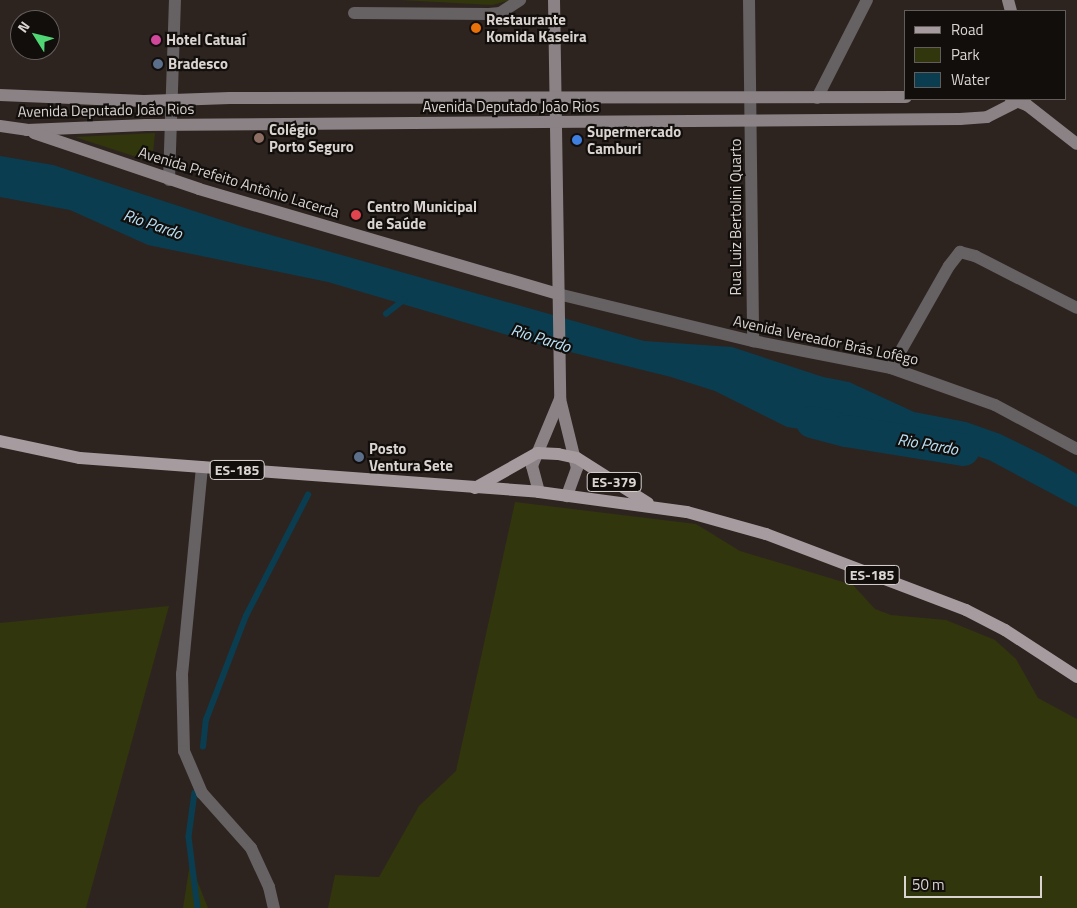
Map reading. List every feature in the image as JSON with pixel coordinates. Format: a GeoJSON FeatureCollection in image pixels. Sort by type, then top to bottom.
{"type":"FeatureCollection","features":[{"type":"Feature","properties":{"kind":"main road","name":"ES-185"},"geometry":{"type":"LineString","coordinates":[[0,441],[80,458],[539,492],[652,505],[766,534],[966,610],[1026,642],[1077,678]]}},
{"type":"Feature","properties":{"kind":"main road"},"geometry":{"type":"LineString","coordinates":[[475,488],[537,453],[577,458]]}},
{"type":"Feature","properties":{"kind":"main road","name":"ES-379"},"geometry":{"type":"LineString","coordinates":[[577,458],[652,505]]}},
{"type":"Feature","properties":{"kind":"street"},"geometry":{"type":"LineString","coordinates":[[169,180],[175,0],[171,0]]}},
{"type":"Feature","properties":{"kind":"street"},"geometry":{"type":"LineString","coordinates":[[354,13],[489,14],[505,11],[520,0]]}},
{"type":"Feature","properties":{"kind":"street"},"geometry":{"type":"LineString","coordinates":[[554,0],[556,97]]}},
{"type":"Feature","properties":{"kind":"street","name":"Rua Luiz Bertolini Quarto"},"geometry":{"type":"LineString","coordinates":[[749,0],[752,98],[753,342]]}},
{"type":"Feature","properties":{"kind":"street"},"geometry":{"type":"LineString","coordinates":[[817,98],[867,0]]}},
{"type":"Feature","properties":{"kind":"street","name":"Avenida Deputado João Rios"},"geometry":{"type":"LineString","coordinates":[[0,95],[129,101],[556,97],[904,97]]}},
{"type":"Feature","properties":{"kind":"street","name":"ES-379"},"geometry":{"type":"LineString","coordinates":[[556,97],[560,395],[577,458],[576,476],[567,496]]}},
{"type":"Feature","properties":{"kind":"street"},"geometry":{"type":"LineString","coordinates":[[1021,101],[1077,144]]}},
{"type":"Feature","properties":{"kind":"street","name":"Avenida Deputado João Rios"},"geometry":{"type":"LineString","coordinates":[[0,126],[27,130],[172,126],[752,122],[987,117],[1021,101]]}},
{"type":"Feature","properties":{"kind":"street","name":"Avenida Prefeito Antônio Lacerda"},"geometry":{"type":"LineString","coordinates":[[27,130],[169,180],[558,294]]}},
{"type":"Feature","properties":{"kind":"street"},"geometry":{"type":"LineString","coordinates":[[891,368],[949,266],[960,252],[974,256],[1077,308]]}},
{"type":"Feature","properties":{"kind":"street","name":"Avenida Vereador Brás Lofêgo"},"geometry":{"type":"LineString","coordinates":[[558,294],[753,342],[891,368],[995,405],[1077,449]]}},
{"type":"Feature","properties":{"kind":"street","name":"ES-379"},"geometry":{"type":"LineString","coordinates":[[539,492],[532,473],[537,453],[560,395]]}},
{"type":"Feature","properties":{"kind":"street"},"geometry":{"type":"LineString","coordinates":[[202,467],[182,674],[184,750],[202,793],[251,848],[269,888],[274,908]]}},
{"type":"Feature","properties":{"kind":"green space"},"geometry":{"type":"Polygon","coordinates":[[[400,0],[511,0],[492,5],[400,0]]]}},
{"type":"Feature","properties":{"kind":"green space"},"geometry":{"type":"Polygon","coordinates":[[[155,133],[152,162],[75,137],[155,133]]]}},
{"type":"Feature","properties":{"kind":"green space"},"geometry":{"type":"Polygon","coordinates":[[[515,502],[696,524],[740,551],[853,585],[875,609],[891,615],[946,620],[995,640],[1016,659],[1038,698],[1077,719],[1077,908],[328,908],[335,875],[379,877],[419,806],[456,771],[515,502]]]}},
{"type":"Feature","properties":{"kind":"green space"},"geometry":{"type":"Polygon","coordinates":[[[169,606],[86,908],[0,908],[0,623],[169,606]]]}},
{"type":"Feature","properties":{"kind":"green space"},"geometry":{"type":"Polygon","coordinates":[[[190,863],[208,908],[183,908],[190,863]]]}},
{"type":"Feature","properties":{"kind":"water"},"geometry":{"type":"Polygon","coordinates":[[[0,156],[53,165],[243,227],[644,341],[732,347],[823,377],[849,382],[914,412],[966,422],[1000,434],[1045,456],[1077,474],[1077,507],[989,460],[959,450],[870,433],[819,432],[787,427],[715,391],[671,377],[538,344],[328,282],[148,245],[70,210],[0,197],[0,156]]]}},
{"type":"Feature","properties":{"kind":"waterway"},"geometry":{"type":"LineString","coordinates":[[386,314],[404,300]]}},
{"type":"Feature","properties":{"kind":"waterway","name":"Rio Pardo"},"geometry":{"type":"LineString","coordinates":[[812,422],[846,431],[963,450]]}},
{"type":"Feature","properties":{"kind":"waterway"},"geometry":{"type":"LineString","coordinates":[[203,747],[206,720],[246,616],[308,495]]}},
{"type":"Feature","properties":{"kind":"waterway"},"geometry":{"type":"LineString","coordinates":[[195,793],[189,837],[198,908]]}},
{"type":"Feature","properties":{"kind":"place","name":"Restaurante Komida Kaseira"},"geometry":{"type":"Point","coordinates":[476,28]}},
{"type":"Feature","properties":{"kind":"place","name":"Hotel Catuaí"},"geometry":{"type":"Point","coordinates":[156,40]}},
{"type":"Feature","properties":{"kind":"place","name":"Bradesco"},"geometry":{"type":"Point","coordinates":[158,64]}},
{"type":"Feature","properties":{"kind":"place","name":"Colégio Porto Seguro"},"geometry":{"type":"Point","coordinates":[259,138]}},
{"type":"Feature","properties":{"kind":"place","name":"Supermercado Camburi"},"geometry":{"type":"Point","coordinates":[577,140]}},
{"type":"Feature","properties":{"kind":"place","name":"Centro Municipal de Saúde"},"geometry":{"type":"Point","coordinates":[356,215]}},
{"type":"Feature","properties":{"kind":"place","name":"Posto Ventura Sete"},"geometry":{"type":"Point","coordinates":[359,457]}}]}
